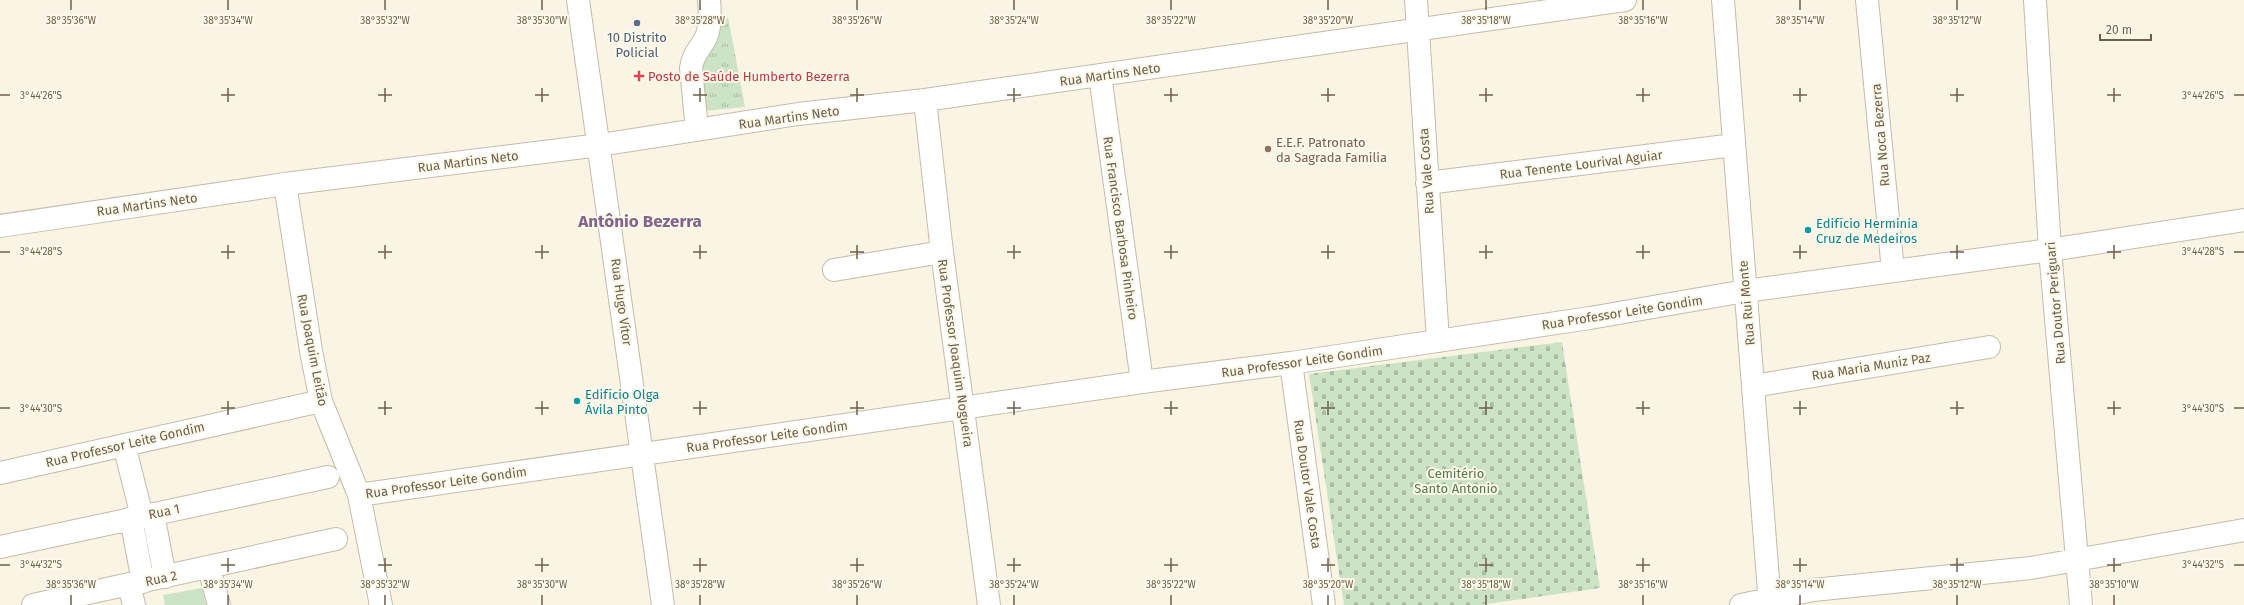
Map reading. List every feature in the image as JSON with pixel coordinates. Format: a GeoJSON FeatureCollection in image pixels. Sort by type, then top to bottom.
{"type":"FeatureCollection","features":[{"type":"Feature","properties":{"kind":"street","name":"Rua Hugo Vítor"},"geometry":{"type":"LineString","coordinates":[[578,0],[600,145],[641,454],[663,605]]}},
{"type":"Feature","properties":{"kind":"street"},"geometry":{"type":"LineString","coordinates":[[697,130],[691,68],[697,48],[707,34],[710,13],[709,0]]}},
{"type":"Feature","properties":{"kind":"street","name":"Rua Vale Costa"},"geometry":{"type":"LineString","coordinates":[[1416,0],[1438,341]]}},
{"type":"Feature","properties":{"kind":"street","name":"Rua Martins Neto"},"geometry":{"type":"LineString","coordinates":[[0,226],[285,184],[600,145],[798,114],[925,100],[1100,75],[1417,29],[1501,9],[1625,0]]}},
{"type":"Feature","properties":{"kind":"street","name":"Rua Rui Monte"},"geometry":{"type":"LineString","coordinates":[[1723,0],[1770,602]]}},
{"type":"Feature","properties":{"kind":"street","name":"Rua Noca Bezerra"},"geometry":{"type":"LineString","coordinates":[[1867,0],[1893,271]]}},
{"type":"Feature","properties":{"kind":"street","name":"Rua Doutor Periguari"},"geometry":{"type":"LineString","coordinates":[[2035,0],[2050,250],[2081,605]]}},
{"type":"Feature","properties":{"kind":"street","name":"Rua Francisco Barbosa Pinheiro"},"geometry":{"type":"LineString","coordinates":[[1100,75],[1142,382]]}},
{"type":"Feature","properties":{"kind":"street","name":"Rua Professor Joaquim Nogueira"},"geometry":{"type":"LineString","coordinates":[[925,100],[942,252],[964,408],[989,605]]}},
{"type":"Feature","properties":{"kind":"street","name":"Rua Tenente Lourival Aguiar"},"geometry":{"type":"LineString","coordinates":[[1427,183],[1734,145]]}},
{"type":"Feature","properties":{"kind":"street","name":"Rua Joaquim Leitão"},"geometry":{"type":"LineString","coordinates":[[285,184],[311,351],[321,401],[359,495],[381,605]]}},
{"type":"Feature","properties":{"kind":"street","name":"Rua Professor Leite Gondim"},"geometry":{"type":"LineString","coordinates":[[359,495],[1142,382],[1291,363],[1438,341],[1745,291],[2050,250],[2244,220]]}},
{"type":"Feature","properties":{"kind":"street"},"geometry":{"type":"LineString","coordinates":[[834,270],[942,252]]}},
{"type":"Feature","properties":{"kind":"street","name":"Rua Maria Muniz Paz"},"geometry":{"type":"LineString","coordinates":[[1753,386],[1989,347]]}},
{"type":"Feature","properties":{"kind":"street","name":"Rua Doutor Vale Costa"},"geometry":{"type":"LineString","coordinates":[[1291,363],[1324,605]]}},
{"type":"Feature","properties":{"kind":"street","name":"Rua Professor Leite Gondim"},"geometry":{"type":"LineString","coordinates":[[0,473],[321,401]]}},
{"type":"Feature","properties":{"kind":"street"},"geometry":{"type":"LineString","coordinates":[[124,444],[142,516],[165,577]]}},
{"type":"Feature","properties":{"kind":"street","name":"Rua 1"},"geometry":{"type":"LineString","coordinates":[[0,547],[328,477]]}},
{"type":"Feature","properties":{"kind":"street"},"geometry":{"type":"LineString","coordinates":[[135,590],[142,516]]}},
{"type":"Feature","properties":{"kind":"street"},"geometry":{"type":"LineString","coordinates":[[1741,605],[1770,602],[1813,590],[2031,568],[2244,530]]}},
{"type":"Feature","properties":{"kind":"street","name":"Rua 2"},"geometry":{"type":"LineString","coordinates":[[33,605],[135,590],[165,577],[336,539]]}},
{"type":"Feature","properties":{"kind":"street"},"geometry":{"type":"LineString","coordinates":[[209,568],[219,605]]}},
{"type":"Feature","properties":{"kind":"green space"},"geometry":{"type":"Polygon","coordinates":[[[728,17],[745,107],[704,111],[698,65],[713,33],[728,17]]]}},
{"type":"Feature","properties":{"kind":"green space","name":"Cemitério Santo Antonio"},"geometry":{"type":"Polygon","coordinates":[[[1562,342],[1600,588],[1479,605],[1344,605],[1309,374],[1562,342]]]}},
{"type":"Feature","properties":{"kind":"green space"},"geometry":{"type":"Polygon","coordinates":[[[202,588],[206,605],[165,605],[163,595],[202,588]]]}},
{"type":"Feature","properties":{"kind":"place","name":"10 Distrito Policial"},"geometry":{"type":"Point","coordinates":[637,23]}},
{"type":"Feature","properties":{"kind":"place","name":"Posto de Saúde Humberto Bezerra"},"geometry":{"type":"Point","coordinates":[639,76]}},
{"type":"Feature","properties":{"kind":"place","name":"E.E.F. Patronato da Sagrada Familia"},"geometry":{"type":"Point","coordinates":[1268,149]}},
{"type":"Feature","properties":{"kind":"place","name":"Edifício Herminia Cruz de Medeiros"},"geometry":{"type":"Point","coordinates":[1808,230]}},
{"type":"Feature","properties":{"kind":"place","name":"Edifício Olga Ávila Pinto"},"geometry":{"type":"Point","coordinates":[577,401]}},
{"type":"Feature","properties":{"kind":"district","name":"Antônio Bezerra"},"geometry":{"type":"Point","coordinates":[640,221]}}]}
